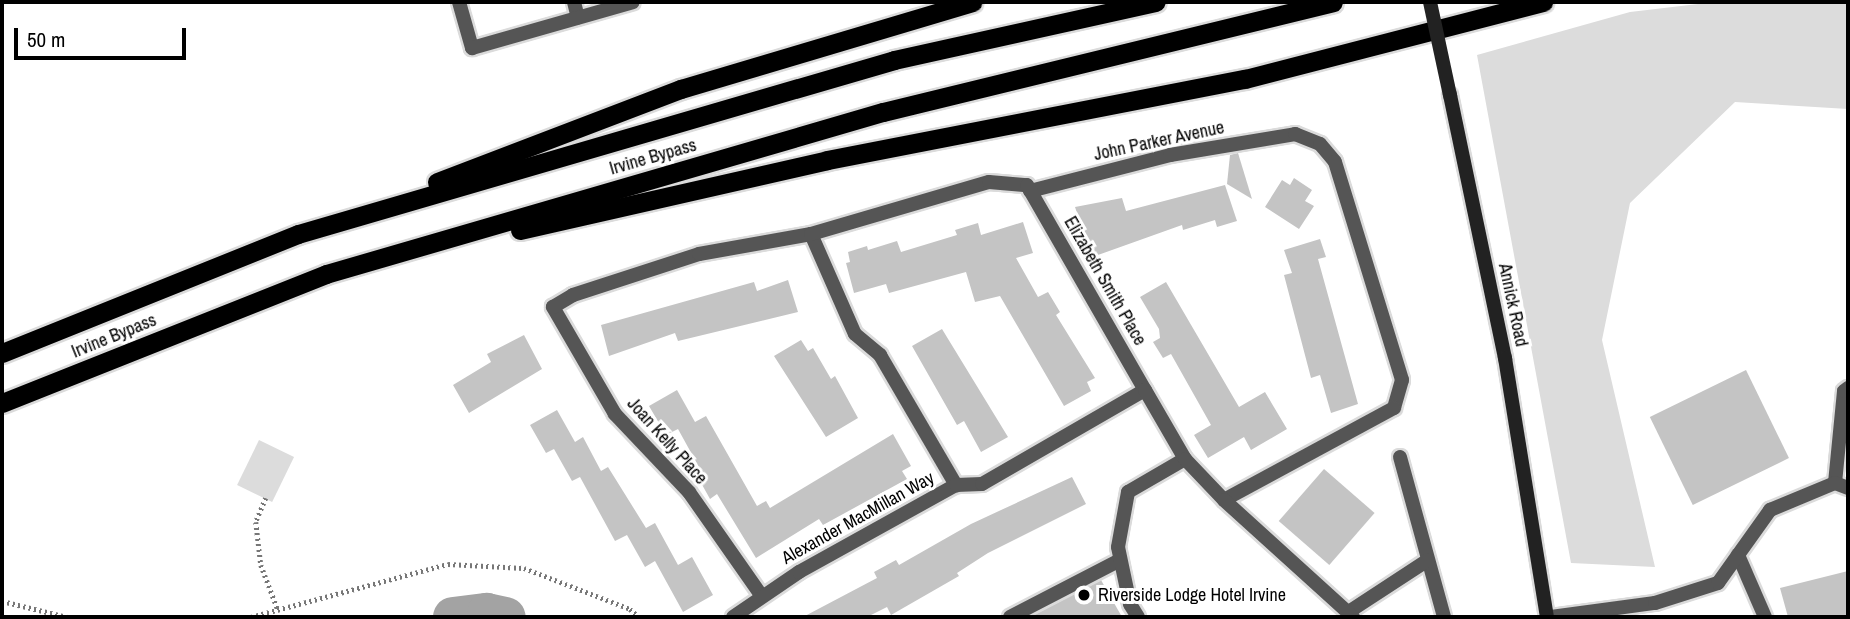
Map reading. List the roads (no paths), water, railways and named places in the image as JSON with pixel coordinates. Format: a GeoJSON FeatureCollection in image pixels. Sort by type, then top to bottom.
{"type":"FeatureCollection","features":[{"type":"Feature","properties":{"kind":"highway"},"geometry":{"type":"LineString","coordinates":[[298,234],[681,89],[972,2]]}},
{"type":"Feature","properties":{"kind":"highway","name":"Irvine Bypass"},"geometry":{"type":"LineString","coordinates":[[2,353],[298,234],[894,60],[1156,2]]}},
{"type":"Feature","properties":{"kind":"highway","name":"Irvine Bypass"},"geometry":{"type":"LineString","coordinates":[[2,403],[326,274],[883,111],[1333,2]]}},
{"type":"Feature","properties":{"kind":"highway"},"geometry":{"type":"LineString","coordinates":[[326,274],[827,160],[1245,79],[1543,2]]}},
{"type":"Feature","properties":{"kind":"main road","name":"Annick Road"},"geometry":{"type":"LineString","coordinates":[[1430,2],[1505,358],[1549,617]]}},
{"type":"Feature","properties":{"kind":"street"},"geometry":{"type":"LineString","coordinates":[[459,2],[472,48],[633,2]]}},
{"type":"Feature","properties":{"kind":"street"},"geometry":{"type":"LineString","coordinates":[[574,2],[578,18]]}},
{"type":"Feature","properties":{"kind":"street","name":"John Parker Avenue"},"geometry":{"type":"LineString","coordinates":[[553,307],[573,295],[699,254],[811,234],[989,182],[1027,185],[1030,191],[1170,155],[1296,134],[1320,144],[1335,162],[1402,380],[1394,408],[1224,500]]}},
{"type":"Feature","properties":{"kind":"street","name":"Elizabeth Smith Place"},"geometry":{"type":"LineString","coordinates":[[1030,191],[1145,390]]}},
{"type":"Feature","properties":{"kind":"street"},"geometry":{"type":"LineString","coordinates":[[811,234],[855,334],[880,355],[956,485]]}},
{"type":"Feature","properties":{"kind":"street","name":"Joan Kelly Place"},"geometry":{"type":"LineString","coordinates":[[553,307],[615,414],[689,492],[761,595]]}},
{"type":"Feature","properties":{"kind":"street","name":"Annick Road"},"geometry":{"type":"LineString","coordinates":[[1549,617],[1656,603],[1718,583],[1770,510],[1842,486],[1844,391],[1848,388]]}},
{"type":"Feature","properties":{"kind":"street"},"geometry":{"type":"LineString","coordinates":[[1145,390],[1185,459],[1224,500],[1351,614],[1428,560]]}},
{"type":"Feature","properties":{"kind":"street","name":"Alexander MacMillan Way"},"geometry":{"type":"LineString","coordinates":[[733,617],[761,595],[956,485],[982,484],[1145,390]]}},
{"type":"Feature","properties":{"kind":"street"},"geometry":{"type":"LineString","coordinates":[[1400,457],[1444,617]]}},
{"type":"Feature","properties":{"kind":"street"},"geometry":{"type":"LineString","coordinates":[[1138,617],[1130,604],[1118,547],[1128,492],[1185,459]]}},
{"type":"Feature","properties":{"kind":"street"},"geometry":{"type":"LineString","coordinates":[[1738,555],[1765,617]]}},
{"type":"Feature","properties":{"kind":"street"},"geometry":{"type":"LineString","coordinates":[[1010,617],[1120,559]]}},
{"type":"Feature","properties":{"kind":"waterway"},"geometry":{"type":"LineString","coordinates":[[453,617],[487,613],[506,617]]}},
{"type":"Feature","properties":{"kind":"place","name":"Riverside Lodge Hotel Irvine"},"geometry":{"type":"Point","coordinates":[1084,595]}}]}
